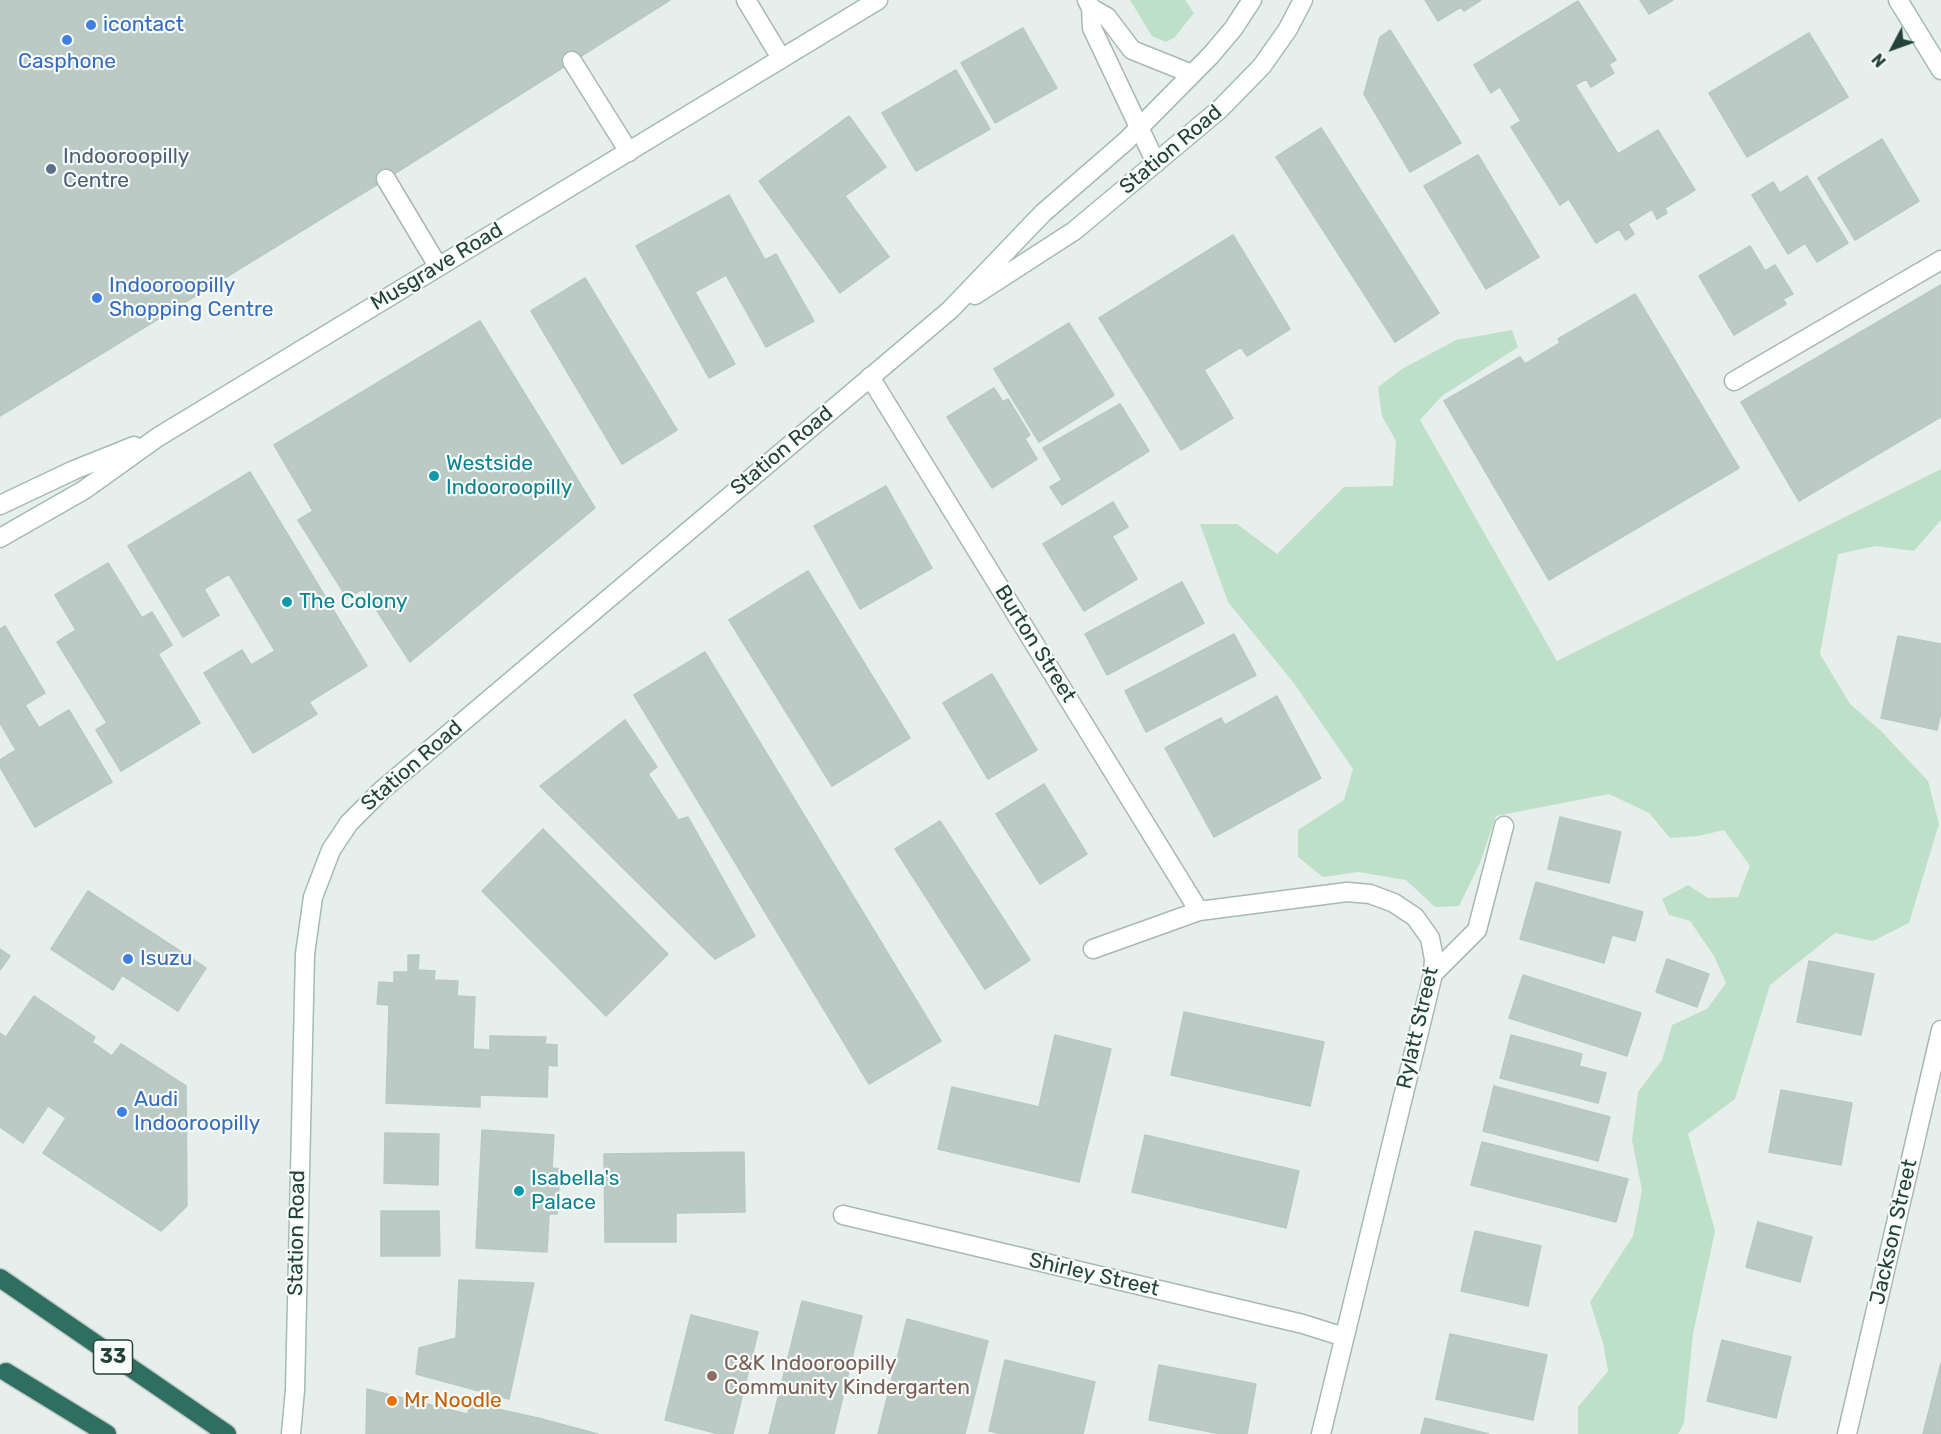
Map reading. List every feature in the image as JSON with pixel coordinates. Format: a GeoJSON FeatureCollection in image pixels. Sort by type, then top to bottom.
{"type":"FeatureCollection","features":[{"type":"Feature","properties":{"kind":"highway","name":"33"},"geometry":{"type":"LineString","coordinates":[[0,1278],[227,1434]]}},
{"type":"Feature","properties":{"kind":"highway"},"geometry":{"type":"LineString","coordinates":[[3,1375],[107,1434]]}},
{"type":"Feature","properties":{"kind":"street"},"geometry":{"type":"LineString","coordinates":[[746,0],[781,58]]}},
{"type":"Feature","properties":{"kind":"street","name":"Musgrave Road"},"geometry":{"type":"LineString","coordinates":[[0,538],[84,490],[158,437],[876,0]]}},
{"type":"Feature","properties":{"kind":"street","name":"Station Road"},"geometry":{"type":"LineString","coordinates":[[951,310],[1043,213],[1141,127],[1223,42],[1252,0]]}},
{"type":"Feature","properties":{"kind":"street","name":"Station Road"},"geometry":{"type":"LineString","coordinates":[[291,1434],[295,1390],[305,954],[313,897],[331,850],[349,823],[382,790],[951,310],[1074,231],[1220,109],[1251,79],[1275,49],[1303,0]]}},
{"type":"Feature","properties":{"kind":"street"},"geometry":{"type":"LineString","coordinates":[[1898,0],[1941,70]]}},
{"type":"Feature","properties":{"kind":"street"},"geometry":{"type":"LineString","coordinates":[[1089,4],[1107,17],[1119,36],[1132,50],[1192,74]]}},
{"type":"Feature","properties":{"kind":"street"},"geometry":{"type":"LineString","coordinates":[[1089,4],[1092,28],[1141,127],[1156,163]]}},
{"type":"Feature","properties":{"kind":"street"},"geometry":{"type":"LineString","coordinates":[[572,61],[629,152]]}},
{"type":"Feature","properties":{"kind":"street"},"geometry":{"type":"LineString","coordinates":[[386,180],[438,266]]}},
{"type":"Feature","properties":{"kind":"street"},"geometry":{"type":"LineString","coordinates":[[1734,381],[1941,260]]}},
{"type":"Feature","properties":{"kind":"street","name":"Burton Street"},"geometry":{"type":"LineString","coordinates":[[870,377],[1200,911]]}},
{"type":"Feature","properties":{"kind":"street"},"geometry":{"type":"LineString","coordinates":[[0,505],[74,470],[158,437]]}},
{"type":"Feature","properties":{"kind":"street"},"geometry":{"type":"LineString","coordinates":[[1433,974],[1477,930],[1504,826]]}},
{"type":"Feature","properties":{"kind":"street","name":"Rylatt Street"},"geometry":{"type":"LineString","coordinates":[[1093,949],[1200,911],[1330,893],[1379,897],[1408,912],[1424,928],[1432,942],[1433,974],[1322,1434]]}},
{"type":"Feature","properties":{"kind":"street","name":"Jackson Street"},"geometry":{"type":"LineString","coordinates":[[1847,1434],[1941,1030]]}},
{"type":"Feature","properties":{"kind":"street","name":"Shirley Street"},"geometry":{"type":"LineString","coordinates":[[843,1215],[1292,1321],[1344,1337]]}},
{"type":"Feature","properties":{"kind":"green space"},"geometry":{"type":"Polygon","coordinates":[[[1130,0],[1185,0],[1194,13],[1174,38],[1166,42],[1152,36],[1130,0]]]}},
{"type":"Feature","properties":{"kind":"green space"},"geometry":{"type":"Polygon","coordinates":[[[1512,330],[1518,347],[1442,396],[1420,420],[1557,661],[1941,469],[1941,520],[1914,551],[1876,546],[1838,554],[1820,654],[1850,704],[1881,731],[1928,781],[1939,824],[1909,923],[1873,941],[1835,933],[1770,985],[1735,1099],[1688,1134],[1715,1231],[1693,1334],[1684,1423],[1678,1434],[1578,1434],[1578,1407],[1608,1371],[1603,1343],[1590,1302],[1633,1236],[1642,1190],[1632,1140],[1638,1092],[1662,1060],[1672,1025],[1707,1009],[1726,983],[1714,956],[1690,921],[1669,915],[1662,899],[1688,885],[1708,898],[1738,897],[1750,866],[1724,830],[1698,836],[1670,838],[1649,813],[1609,794],[1496,816],[1480,863],[1459,906],[1435,907],[1406,880],[1358,872],[1323,877],[1298,857],[1298,830],[1344,800],[1353,769],[1293,682],[1228,602],[1200,524],[1237,524],[1277,554],[1344,487],[1393,486],[1396,441],[1382,416],[1378,387],[1402,369],[1456,340],[1512,330]]]}},
{"type":"Feature","properties":{"kind":"building","name":"Indooroopilly Shopping Centre"},"geometry":{"type":"Polygon","coordinates":[[[0,0],[670,0],[386,179],[0,416],[0,0]]]}},
{"type":"Feature","properties":{"kind":"building"},"geometry":{"type":"Polygon","coordinates":[[[1425,0],[1481,0],[1464,11],[1461,7],[1438,21],[1425,0]]]}},
{"type":"Feature","properties":{"kind":"building"},"geometry":{"type":"Polygon","coordinates":[[[1640,0],[1673,0],[1649,14],[1640,0]]]}},
{"type":"Feature","properties":{"kind":"building"},"geometry":{"type":"Polygon","coordinates":[[[1578,1],[1616,60],[1609,64],[1614,73],[1591,87],[1586,79],[1575,85],[1618,154],[1658,130],[1695,190],[1665,208],[1667,213],[1657,219],[1652,209],[1628,224],[1634,234],[1626,240],[1619,229],[1596,243],[1569,199],[1560,205],[1511,127],[1521,121],[1500,87],[1491,93],[1474,65],[1578,1]]]}},
{"type":"Feature","properties":{"kind":"building"},"geometry":{"type":"Polygon","coordinates":[[[1023,28],[1057,88],[995,123],[961,63],[1023,28]]]}},
{"type":"Feature","properties":{"kind":"building"},"geometry":{"type":"Polygon","coordinates":[[[1390,30],[1461,143],[1410,172],[1364,94],[1380,37],[1390,30]]]}},
{"type":"Feature","properties":{"kind":"building"},"geometry":{"type":"Polygon","coordinates":[[[1809,33],[1848,97],[1747,157],[1709,93],[1809,33]]]}},
{"type":"Feature","properties":{"kind":"building"},"geometry":{"type":"Polygon","coordinates":[[[956,70],[990,129],[916,171],[882,113],[956,70]]]}},
{"type":"Feature","properties":{"kind":"building"},"geometry":{"type":"Polygon","coordinates":[[[849,116],[886,167],[845,196],[889,257],[840,293],[759,181],[849,116]]]}},
{"type":"Feature","properties":{"kind":"building"},"geometry":{"type":"Polygon","coordinates":[[[1321,128],[1439,313],[1395,342],[1276,157],[1321,128]]]}},
{"type":"Feature","properties":{"kind":"building"},"geometry":{"type":"Polygon","coordinates":[[[1882,139],[1919,201],[1855,240],[1818,178],[1882,139]]]}},
{"type":"Feature","properties":{"kind":"building"},"geometry":{"type":"Polygon","coordinates":[[[1478,155],[1539,257],[1486,289],[1424,186],[1478,155]]]}},
{"type":"Feature","properties":{"kind":"building"},"geometry":{"type":"Polygon","coordinates":[[[1807,176],[1848,243],[1817,262],[1805,243],[1788,254],[1752,195],[1773,182],[1780,193],[1807,176]]]}},
{"type":"Feature","properties":{"kind":"building"},"geometry":{"type":"Polygon","coordinates":[[[729,195],[765,260],[776,254],[814,321],[766,347],[726,275],[695,292],[735,364],[709,378],[636,246],[729,195]]]}},
{"type":"Feature","properties":{"kind":"building"},"geometry":{"type":"Polygon","coordinates":[[[1233,235],[1290,329],[1247,356],[1241,347],[1204,370],[1233,418],[1181,450],[1099,318],[1233,235]]]}},
{"type":"Feature","properties":{"kind":"building"},"geometry":{"type":"Polygon","coordinates":[[[1750,246],[1765,271],[1775,265],[1793,294],[1783,299],[1786,304],[1734,335],[1699,276],[1750,246]]]}},
{"type":"Feature","properties":{"kind":"building"},"geometry":{"type":"Polygon","coordinates":[[[585,278],[677,430],[622,464],[531,311],[585,278]]]}},
{"type":"Feature","properties":{"kind":"building"},"geometry":{"type":"Polygon","coordinates":[[[1941,285],[1941,417],[1799,501],[1741,402],[1941,285]]]}},
{"type":"Feature","properties":{"kind":"building"},"geometry":{"type":"Polygon","coordinates":[[[1635,294],[1739,468],[1549,580],[1444,401],[1520,357],[1525,364],[1560,343],[1558,339],[1635,294]]]}},
{"type":"Feature","properties":{"kind":"building","name":"Westside Indooroopilly"},"geometry":{"type":"Polygon","coordinates":[[[480,321],[595,508],[410,662],[363,589],[347,598],[298,520],[313,511],[274,445],[480,321]]]}},
{"type":"Feature","properties":{"kind":"building"},"geometry":{"type":"Polygon","coordinates":[[[1069,323],[1114,395],[1039,442],[994,369],[1069,323]]]}},
{"type":"Feature","properties":{"kind":"building"},"geometry":{"type":"Polygon","coordinates":[[[994,388],[1003,402],[1008,399],[1030,435],[1025,439],[1037,459],[992,488],[947,417],[994,388]]]}},
{"type":"Feature","properties":{"kind":"building"},"geometry":{"type":"Polygon","coordinates":[[[1120,404],[1149,451],[1062,505],[1050,487],[1062,480],[1043,448],[1120,404]]]}},
{"type":"Feature","properties":{"kind":"building","name":"The Colony"},"geometry":{"type":"Polygon","coordinates":[[[250,472],[367,666],[309,702],[317,714],[253,753],[204,673],[242,650],[251,665],[275,651],[229,574],[204,589],[219,615],[183,637],[128,546],[250,472]]]}},
{"type":"Feature","properties":{"kind":"building"},"geometry":{"type":"Polygon","coordinates":[[[886,486],[932,568],[860,609],[814,526],[886,486]]]}},
{"type":"Feature","properties":{"kind":"building"},"geometry":{"type":"Polygon","coordinates":[[[1113,502],[1128,527],[1112,536],[1137,579],[1084,611],[1043,544],[1113,502]]]}},
{"type":"Feature","properties":{"kind":"building"},"geometry":{"type":"Polygon","coordinates":[[[108,563],[142,618],[152,612],[172,645],[158,654],[200,723],[121,771],[96,730],[107,723],[57,642],[76,630],[55,595],[108,563]]]}},
{"type":"Feature","properties":{"kind":"building"},"geometry":{"type":"Polygon","coordinates":[[[808,571],[910,738],[832,786],[729,620],[808,571]]]}},
{"type":"Feature","properties":{"kind":"building"},"geometry":{"type":"Polygon","coordinates":[[[1182,582],[1204,623],[1107,675],[1085,634],[1182,582]]]}},
{"type":"Feature","properties":{"kind":"building"},"geometry":{"type":"Polygon","coordinates":[[[5,626],[45,693],[25,705],[39,728],[69,710],[112,782],[35,827],[0,767],[0,760],[16,750],[0,723],[0,629],[5,626]]]}},
{"type":"Feature","properties":{"kind":"building"},"geometry":{"type":"Polygon","coordinates":[[[1234,634],[1256,675],[1146,732],[1125,691],[1234,634]]]}},
{"type":"Feature","properties":{"kind":"building"},"geometry":{"type":"Polygon","coordinates":[[[1898,636],[1941,644],[1941,712],[1937,730],[1881,718],[1898,636]]]}},
{"type":"Feature","properties":{"kind":"building"},"geometry":{"type":"Polygon","coordinates":[[[705,652],[941,1041],[869,1084],[634,695],[705,652]]]}},
{"type":"Feature","properties":{"kind":"building"},"geometry":{"type":"Polygon","coordinates":[[[992,674],[1037,750],[988,779],[943,703],[992,674]]]}},
{"type":"Feature","properties":{"kind":"building"},"geometry":{"type":"Polygon","coordinates":[[[1277,696],[1321,778],[1214,837],[1165,748],[1221,718],[1225,725],[1277,696]]]}},
{"type":"Feature","properties":{"kind":"building"},"geometry":{"type":"Polygon","coordinates":[[[625,720],[657,767],[648,774],[678,820],[688,817],[755,936],[715,959],[540,786],[625,720]]]}},
{"type":"Feature","properties":{"kind":"building"},"geometry":{"type":"Polygon","coordinates":[[[1044,784],[1087,854],[1040,884],[996,814],[1044,784]]]}},
{"type":"Feature","properties":{"kind":"building"},"geometry":{"type":"Polygon","coordinates":[[[1560,817],[1621,832],[1609,883],[1548,869],[1560,817]]]}},
{"type":"Feature","properties":{"kind":"building"},"geometry":{"type":"Polygon","coordinates":[[[940,821],[1030,960],[985,989],[895,849],[940,821]]]}},
{"type":"Feature","properties":{"kind":"building"},"geometry":{"type":"Polygon","coordinates":[[[543,829],[668,954],[606,1016],[482,891],[543,829]]]}},
{"type":"Feature","properties":{"kind":"building"},"geometry":{"type":"Polygon","coordinates":[[[1536,882],[1643,912],[1635,941],[1612,935],[1604,963],[1520,939],[1536,882]]]}},
{"type":"Feature","properties":{"kind":"building","name":"Isuzu"},"geometry":{"type":"Polygon","coordinates":[[[88,891],[206,968],[178,1011],[122,975],[113,990],[51,949],[88,891]]]}},
{"type":"Feature","properties":{"kind":"building"},"geometry":{"type":"Polygon","coordinates":[[[0,949],[10,956],[0,970],[0,949]]]}},
{"type":"Feature","properties":{"kind":"building"},"geometry":{"type":"Polygon","coordinates":[[[408,955],[419,955],[418,970],[435,971],[434,980],[458,981],[457,996],[475,997],[473,1049],[490,1050],[490,1036],[546,1037],[545,1044],[557,1045],[557,1066],[548,1065],[547,1097],[480,1095],[480,1107],[386,1103],[389,1005],[377,1004],[379,982],[394,983],[394,972],[408,972],[408,955]]]}},
{"type":"Feature","properties":{"kind":"building"},"geometry":{"type":"Polygon","coordinates":[[[1667,959],[1709,974],[1697,1007],[1656,992],[1667,959]]]}},
{"type":"Feature","properties":{"kind":"building"},"geometry":{"type":"Polygon","coordinates":[[[1809,961],[1874,974],[1861,1035],[1797,1022],[1809,961]]]}},
{"type":"Feature","properties":{"kind":"building"},"geometry":{"type":"Polygon","coordinates":[[[1523,975],[1641,1013],[1627,1056],[1509,1018],[1523,975]]]}},
{"type":"Feature","properties":{"kind":"building","name":"Audi Indooroopilly"},"geometry":{"type":"Polygon","coordinates":[[[34,996],[95,1037],[92,1042],[112,1056],[121,1044],[186,1086],[187,1206],[161,1231],[43,1153],[66,1118],[48,1106],[23,1143],[0,1127],[0,1033],[6,1037],[34,996]]]}},
{"type":"Feature","properties":{"kind":"building"},"geometry":{"type":"Polygon","coordinates":[[[1184,1012],[1324,1042],[1310,1106],[1171,1075],[1184,1012]]]}},
{"type":"Feature","properties":{"kind":"building"},"geometry":{"type":"Polygon","coordinates":[[[1055,1035],[1111,1049],[1079,1182],[938,1149],[952,1087],[1039,1107],[1055,1035]]]}},
{"type":"Feature","properties":{"kind":"building"},"geometry":{"type":"Polygon","coordinates":[[[1511,1035],[1582,1054],[1579,1066],[1606,1073],[1598,1103],[1500,1078],[1511,1035]]]}},
{"type":"Feature","properties":{"kind":"building"},"geometry":{"type":"Polygon","coordinates":[[[1494,1086],[1610,1117],[1598,1161],[1483,1131],[1494,1086]]]}},
{"type":"Feature","properties":{"kind":"building"},"geometry":{"type":"Polygon","coordinates":[[[1781,1090],[1852,1103],[1841,1165],[1769,1152],[1781,1090]]]}},
{"type":"Feature","properties":{"kind":"building","name":"Isabella's Palace"},"geometry":{"type":"Polygon","coordinates":[[[482,1130],[554,1135],[552,1168],[560,1169],[557,1214],[549,1214],[547,1252],[476,1248],[482,1130]]]}},
{"type":"Feature","properties":{"kind":"building"},"geometry":{"type":"Polygon","coordinates":[[[385,1133],[439,1134],[438,1185],[384,1183],[385,1133]]]}},
{"type":"Feature","properties":{"kind":"building"},"geometry":{"type":"Polygon","coordinates":[[[1145,1135],[1299,1171],[1286,1228],[1132,1192],[1145,1135]]]}},
{"type":"Feature","properties":{"kind":"building"},"geometry":{"type":"Polygon","coordinates":[[[1482,1142],[1628,1179],[1616,1222],[1471,1185],[1482,1142]]]}},
{"type":"Feature","properties":{"kind":"building"},"geometry":{"type":"Polygon","coordinates":[[[744,1152],[745,1212],[676,1213],[676,1242],[605,1242],[604,1154],[744,1152]]]}},
{"type":"Feature","properties":{"kind":"building"},"geometry":{"type":"Polygon","coordinates":[[[381,1211],[439,1211],[440,1256],[381,1256],[381,1211]]]}},
{"type":"Feature","properties":{"kind":"building"},"geometry":{"type":"Polygon","coordinates":[[[1758,1222],[1812,1237],[1800,1282],[1746,1267],[1758,1222]]]}},
{"type":"Feature","properties":{"kind":"building"},"geometry":{"type":"Polygon","coordinates":[[[1475,1231],[1541,1246],[1528,1306],[1461,1291],[1475,1231]]]}},
{"type":"Feature","properties":{"kind":"building"},"geometry":{"type":"Polygon","coordinates":[[[459,1280],[534,1283],[509,1399],[416,1374],[419,1348],[456,1338],[459,1280]]]}},
{"type":"Feature","properties":{"kind":"building"},"geometry":{"type":"Polygon","coordinates":[[[802,1301],[862,1316],[834,1434],[769,1434],[802,1301]]]}},
{"type":"Feature","properties":{"kind":"building","name":"C&K Indooroopilly Community Kindergarten"},"geometry":{"type":"Polygon","coordinates":[[[691,1315],[758,1332],[733,1434],[719,1434],[665,1420],[691,1315]]]}},
{"type":"Feature","properties":{"kind":"building"},"geometry":{"type":"Polygon","coordinates":[[[907,1319],[988,1341],[965,1434],[878,1434],[907,1319]]]}},
{"type":"Feature","properties":{"kind":"building"},"geometry":{"type":"Polygon","coordinates":[[[1450,1334],[1547,1355],[1533,1420],[1436,1399],[1450,1334]]]}},
{"type":"Feature","properties":{"kind":"building"},"geometry":{"type":"Polygon","coordinates":[[[1722,1340],[1791,1357],[1776,1418],[1707,1401],[1722,1340]]]}},
{"type":"Feature","properties":{"kind":"building"},"geometry":{"type":"Polygon","coordinates":[[[1005,1360],[1095,1382],[1083,1434],[1002,1434],[989,1431],[1005,1360]]]}},
{"type":"Feature","properties":{"kind":"building"},"geometry":{"type":"Polygon","coordinates":[[[1941,1363],[1941,1434],[1923,1434],[1941,1363]]]}},
{"type":"Feature","properties":{"kind":"building"},"geometry":{"type":"Polygon","coordinates":[[[1159,1365],[1256,1384],[1247,1434],[1221,1434],[1149,1420],[1159,1365]]]}},
{"type":"Feature","properties":{"kind":"building","name":"Mr Noodle"},"geometry":{"type":"Polygon","coordinates":[[[367,1389],[475,1416],[470,1434],[366,1434],[367,1389]]]}},
{"type":"Feature","properties":{"kind":"building"},"geometry":{"type":"Polygon","coordinates":[[[470,1403],[538,1418],[535,1434],[470,1434],[475,1416],[468,1413],[470,1403]]]}},
{"type":"Feature","properties":{"kind":"building"},"geometry":{"type":"Polygon","coordinates":[[[538,1418],[598,1434],[535,1434],[538,1418]]]}},
{"type":"Feature","properties":{"kind":"building"},"geometry":{"type":"Polygon","coordinates":[[[1425,1418],[1489,1434],[1421,1434],[1425,1418]]]}},
{"type":"Feature","properties":{"kind":"place","name":"icontact"},"geometry":{"type":"Point","coordinates":[91,25]}},
{"type":"Feature","properties":{"kind":"place","name":"Casphone"},"geometry":{"type":"Point","coordinates":[67,40]}},
{"type":"Feature","properties":{"kind":"place","name":"Indooroopilly Centre"},"geometry":{"type":"Point","coordinates":[51,169]}},
{"type":"Feature","properties":{"kind":"place","name":"Indooroopilly Shopping Centre"},"geometry":{"type":"Point","coordinates":[97,298]}},
{"type":"Feature","properties":{"kind":"place","name":"Westside Indooroopilly"},"geometry":{"type":"Point","coordinates":[434,476]}},
{"type":"Feature","properties":{"kind":"place","name":"The Colony"},"geometry":{"type":"Point","coordinates":[287,602]}},
{"type":"Feature","properties":{"kind":"place","name":"Isuzu"},"geometry":{"type":"Point","coordinates":[128,959]}},
{"type":"Feature","properties":{"kind":"place","name":"Audi Indooroopilly"},"geometry":{"type":"Point","coordinates":[122,1112]}},
{"type":"Feature","properties":{"kind":"place","name":"Isabella's Palace"},"geometry":{"type":"Point","coordinates":[519,1191]}},
{"type":"Feature","properties":{"kind":"place","name":"C&K Indooroopilly Community Kindergarten"},"geometry":{"type":"Point","coordinates":[712,1376]}},
{"type":"Feature","properties":{"kind":"place","name":"Mr Noodle"},"geometry":{"type":"Point","coordinates":[392,1401]}}]}
